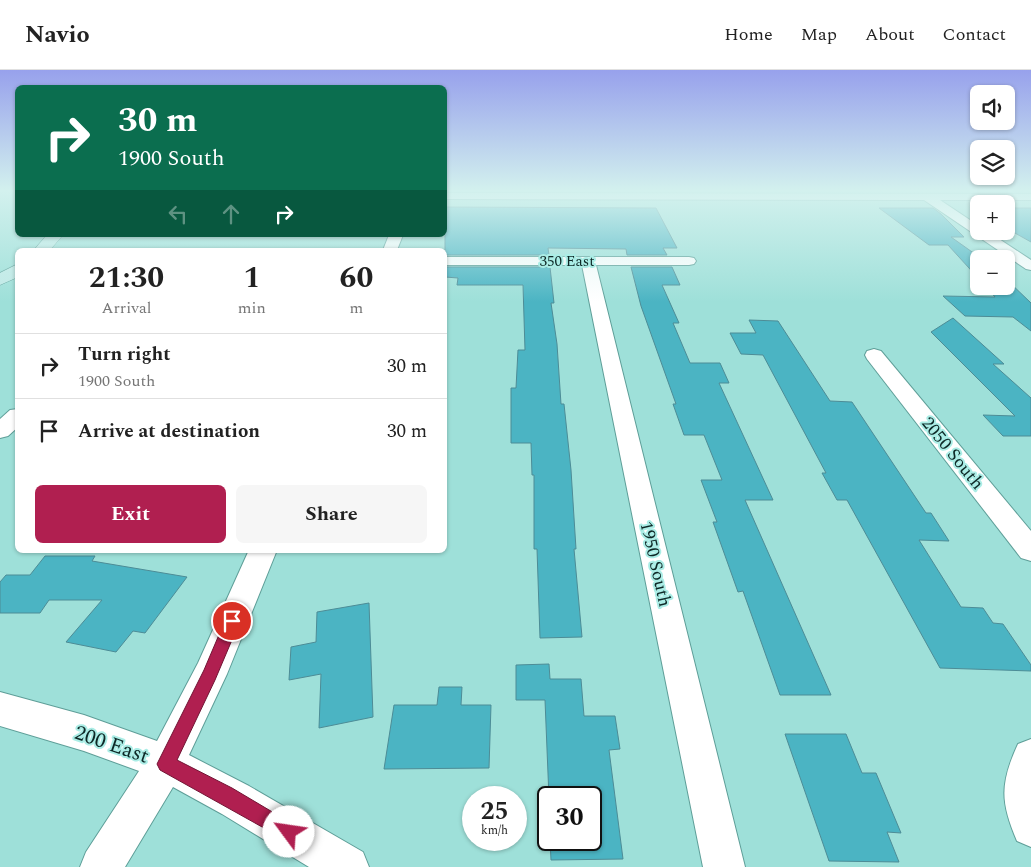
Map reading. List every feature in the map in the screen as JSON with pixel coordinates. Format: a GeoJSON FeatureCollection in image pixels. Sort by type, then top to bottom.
{"type":"FeatureCollection","features":[{"type":"Feature","properties":{"kind":"main road"},"geometry":{"type":"LineString","coordinates":[[44,248],[53,237]]}},
{"type":"Feature","properties":{"kind":"main road"},"geometry":{"type":"LineString","coordinates":[[0,280],[15,271]]}},
{"type":"Feature","properties":{"kind":"street"},"geometry":{"type":"LineString","coordinates":[[972,227],[1031,266]]}},
{"type":"Feature","properties":{"kind":"street","name":"350 East"},"geometry":{"type":"LineString","coordinates":[[447,261],[689,261]]}},
{"type":"Feature","properties":{"kind":"street","name":"1950 South"},"geometry":{"type":"LineString","coordinates":[[588,261],[724,867]]}},
{"type":"Feature","properties":{"kind":"street","name":"2050 South"},"geometry":{"type":"LineString","coordinates":[[874,355],[1031,550]]}},
{"type":"Feature","properties":{"kind":"street"},"geometry":{"type":"LineString","coordinates":[[0,432],[15,418]]}},
{"type":"Feature","properties":{"kind":"street"},"geometry":{"type":"LineString","coordinates":[[101,867],[166,764],[210,674],[262,553]]}},
{"type":"Feature","properties":{"kind":"street","name":"200 East"},"geometry":{"type":"LineString","coordinates":[[0,709],[103,739],[166,764],[225,794],[348,867]]}},
{"type":"Feature","properties":{"kind":"street"},"geometry":{"type":"LineString","coordinates":[[1027,765],[1022,796],[1031,827]]}},
{"type":"Feature","properties":{"kind":"building"},"geometry":{"type":"Polygon","coordinates":[[[447,227],[666,227],[677,248],[663,248],[667,255],[627,255],[626,249],[548,248],[549,255],[447,255],[447,248],[445,248],[447,227]]]}},
{"type":"Feature","properties":{"kind":"building"},"geometry":{"type":"Polygon","coordinates":[[[905,227],[954,227],[964,237],[951,237],[970,250],[970,269],[948,245],[929,245],[905,227]]]}},
{"type":"Feature","properties":{"kind":"building"},"geometry":{"type":"Polygon","coordinates":[[[1015,227],[1031,227],[1031,242],[1015,233],[1015,227]]]}},
{"type":"Feature","properties":{"kind":"building"},"geometry":{"type":"Polygon","coordinates":[[[447,267],[550,267],[554,303],[551,303],[557,344],[561,404],[564,404],[571,470],[576,549],[574,549],[582,637],[540,638],[537,549],[534,549],[534,475],[532,475],[531,443],[511,443],[511,388],[516,388],[518,350],[525,350],[523,285],[457,285],[458,278],[447,277],[447,267]]]}},
{"type":"Feature","properties":{"kind":"building"},"geometry":{"type":"Polygon","coordinates":[[[631,267],[672,267],[680,285],[662,285],[679,323],[673,323],[690,363],[720,363],[729,383],[719,383],[773,500],[745,500],[831,695],[780,695],[743,591],[738,592],[713,522],[717,522],[701,480],[722,480],[704,435],[684,435],[673,404],[676,404],[641,306],[631,267]]]}},
{"type":"Feature","properties":{"kind":"building"},"geometry":{"type":"Polygon","coordinates":[[[1015,288],[1031,303],[1031,331],[1013,317],[965,316],[943,296],[995,297],[993,295],[1015,295],[1015,288]]]}},
{"type":"Feature","properties":{"kind":"building"},"geometry":{"type":"Polygon","coordinates":[[[953,318],[1004,364],[993,364],[1031,398],[1031,436],[1003,436],[983,415],[1015,416],[931,332],[953,318]]]}},
{"type":"Feature","properties":{"kind":"building"},"geometry":{"type":"Polygon","coordinates":[[[749,320],[778,321],[830,401],[852,402],[926,513],[931,513],[949,541],[919,540],[961,607],[983,608],[993,623],[1003,624],[1031,665],[1031,671],[940,668],[847,500],[837,500],[822,473],[826,473],[763,355],[741,354],[730,333],[756,333],[749,320]]]}},
{"type":"Feature","properties":{"kind":"building"},"geometry":{"type":"Polygon","coordinates":[[[45,556],[95,556],[92,561],[187,577],[145,633],[133,631],[116,652],[66,642],[102,600],[49,600],[40,613],[0,613],[0,582],[6,575],[30,575],[45,556]]]}},
{"type":"Feature","properties":{"kind":"building"},"geometry":{"type":"Polygon","coordinates":[[[369,603],[373,717],[319,728],[321,674],[289,680],[291,647],[316,642],[317,612],[369,603]]]}},
{"type":"Feature","properties":{"kind":"building"},"geometry":{"type":"Polygon","coordinates":[[[549,664],[550,679],[581,679],[584,716],[615,716],[620,749],[609,750],[623,859],[551,860],[551,851],[602,851],[602,786],[549,786],[545,700],[516,700],[516,665],[549,664]]]}},
{"type":"Feature","properties":{"kind":"building"},"geometry":{"type":"Polygon","coordinates":[[[439,687],[462,687],[461,705],[491,705],[489,768],[384,769],[394,705],[437,705],[439,687]]]}},
{"type":"Feature","properties":{"kind":"building"},"geometry":{"type":"Polygon","coordinates":[[[785,734],[846,734],[862,773],[876,773],[901,833],[887,832],[899,862],[829,861],[785,734]]]}},
{"type":"Feature","properties":{"kind":"route"},"geometry":{"type":"LineString","coordinates":[[232,621],[210,674],[166,764],[225,794],[289,832]]}}]}
